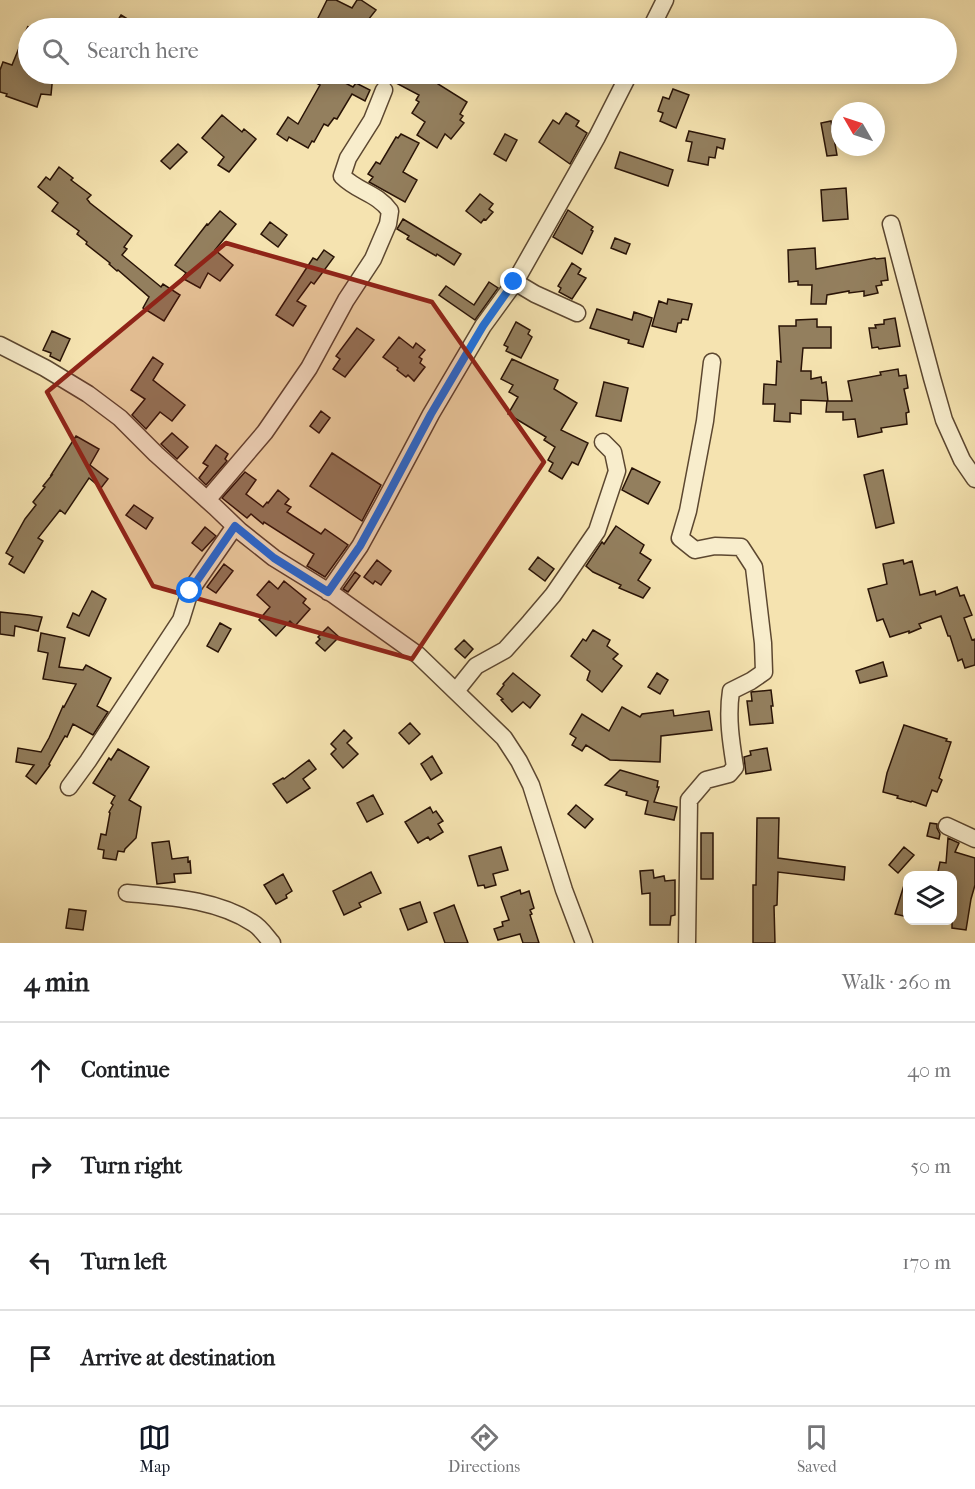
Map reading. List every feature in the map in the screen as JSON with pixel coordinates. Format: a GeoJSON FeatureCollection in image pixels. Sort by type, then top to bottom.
{"type":"FeatureCollection","features":[{"type":"Feature","properties":{"kind":"street"},"geometry":{"type":"LineString","coordinates":[[656,18],[665,0]]}},
{"type":"Feature","properties":{"kind":"street"},"geometry":{"type":"LineString","coordinates":[[328,592],[360,546],[431,414],[483,326],[514,282],[597,136],[623,84]]}},
{"type":"Feature","properties":{"kind":"street"},"geometry":{"type":"LineString","coordinates":[[207,500],[265,432],[309,368],[346,300],[382,241],[390,211],[377,198],[360,191],[342,176],[348,158],[372,120],[384,90]]}},
{"type":"Feature","properties":{"kind":"street"},"geometry":{"type":"LineString","coordinates":[[891,224],[944,420],[962,460],[975,479]]}},
{"type":"Feature","properties":{"kind":"street"},"geometry":{"type":"LineString","coordinates":[[514,282],[577,313]]}},
{"type":"Feature","properties":{"kind":"street"},"geometry":{"type":"LineString","coordinates":[[0,345],[45,368],[120,418],[163,461],[235,526],[274,558],[328,592],[418,655],[504,738],[531,785],[564,890],[584,943]]}},
{"type":"Feature","properties":{"kind":"street"},"geometry":{"type":"LineString","coordinates":[[687,943],[689,800],[706,780],[729,774],[735,767],[729,704],[731,691],[764,672],[754,567],[741,547],[715,546],[695,550],[680,538],[705,421],[712,362]]}},
{"type":"Feature","properties":{"kind":"street"},"geometry":{"type":"LineString","coordinates":[[456,691],[476,666],[505,650],[554,595],[597,531],[617,471],[613,452],[603,442]]}},
{"type":"Feature","properties":{"kind":"street"},"geometry":{"type":"LineString","coordinates":[[69,787],[181,620],[190,591],[235,526]]}},
{"type":"Feature","properties":{"kind":"street"},"geometry":{"type":"LineString","coordinates":[[947,826],[975,839]]}},
{"type":"Feature","properties":{"kind":"street"},"geometry":{"type":"LineString","coordinates":[[127,893],[172,897],[223,908],[255,924],[272,943]]}},
{"type":"Feature","properties":{"kind":"highlighted area"},"geometry":{"type":"Polygon","coordinates":[[[226,243],[432,302],[544,462],[412,659],[153,586],[47,392],[226,243]]]}},
{"type":"Feature","properties":{"kind":"building"},"geometry":{"type":"Polygon","coordinates":[[[327,0],[336,0],[352,8],[357,0],[361,0],[376,10],[370,18],[318,18],[327,0]]]}},
{"type":"Feature","properties":{"kind":"building"},"geometry":{"type":"Polygon","coordinates":[[[18,50],[18,84],[52,84],[51,95],[41,94],[37,107],[0,92],[0,70],[3,62],[12,65],[18,50]]]}},
{"type":"Feature","properties":{"kind":"building"},"geometry":{"type":"Polygon","coordinates":[[[318,84],[347,84],[353,87],[358,84],[370,90],[365,101],[352,94],[337,119],[334,118],[328,126],[324,124],[308,148],[289,137],[287,141],[277,134],[288,117],[298,124],[320,85],[318,84]]]}},
{"type":"Feature","properties":{"kind":"building"},"geometry":{"type":"Polygon","coordinates":[[[398,84],[438,84],[467,102],[460,114],[463,116],[460,120],[464,123],[451,139],[445,134],[437,148],[417,135],[425,122],[412,113],[419,102],[416,100],[419,95],[398,84]]]}},
{"type":"Feature","properties":{"kind":"building"},"geometry":{"type":"Polygon","coordinates":[[[673,89],[689,95],[676,128],[660,121],[663,113],[658,111],[663,97],[669,99],[673,89]]]}},
{"type":"Feature","properties":{"kind":"building"},"geometry":{"type":"Polygon","coordinates":[[[566,113],[579,121],[576,126],[587,133],[570,164],[539,142],[553,120],[559,124],[566,113]]]}},
{"type":"Feature","properties":{"kind":"building"},"geometry":{"type":"Polygon","coordinates":[[[222,115],[242,132],[244,129],[256,139],[229,172],[218,165],[224,157],[202,138],[222,115]]]}},
{"type":"Feature","properties":{"kind":"building"},"geometry":{"type":"Polygon","coordinates":[[[831,121],[831,156],[827,156],[821,123],[831,121]]]}},
{"type":"Feature","properties":{"kind":"building"},"geometry":{"type":"Polygon","coordinates":[[[689,131],[725,139],[723,149],[717,147],[715,158],[709,157],[708,165],[688,161],[692,142],[686,141],[689,131]]]}},
{"type":"Feature","properties":{"kind":"building"},"geometry":{"type":"Polygon","coordinates":[[[401,134],[419,143],[403,172],[417,180],[405,202],[369,182],[373,177],[368,174],[376,162],[380,164],[396,137],[398,138],[401,134]]]}},
{"type":"Feature","properties":{"kind":"building"},"geometry":{"type":"Polygon","coordinates":[[[505,134],[517,140],[506,161],[494,154],[505,134]]]}},
{"type":"Feature","properties":{"kind":"building"},"geometry":{"type":"Polygon","coordinates":[[[178,144],[187,152],[170,169],[161,161],[178,144]]]}},
{"type":"Feature","properties":{"kind":"building"},"geometry":{"type":"Polygon","coordinates":[[[620,152],[673,170],[668,186],[615,168],[620,152]]]}},
{"type":"Feature","properties":{"kind":"building"},"geometry":{"type":"Polygon","coordinates":[[[59,167],[73,178],[71,180],[91,195],[87,199],[90,203],[132,236],[124,247],[127,249],[122,255],[161,287],[163,284],[180,295],[164,321],[143,308],[149,297],[86,244],[87,242],[77,234],[79,231],[52,211],[58,203],[38,187],[46,177],[50,180],[59,167]]]}},
{"type":"Feature","properties":{"kind":"building"},"geometry":{"type":"Polygon","coordinates":[[[846,188],[848,219],[823,221],[821,190],[846,188]]]}},
{"type":"Feature","properties":{"kind":"building"},"geometry":{"type":"Polygon","coordinates":[[[480,194],[493,204],[489,209],[493,212],[481,223],[466,211],[480,194]]]}},
{"type":"Feature","properties":{"kind":"building"},"geometry":{"type":"Polygon","coordinates":[[[568,210],[593,227],[582,254],[553,237],[568,210]]]}},
{"type":"Feature","properties":{"kind":"building"},"geometry":{"type":"Polygon","coordinates":[[[220,211],[236,224],[215,250],[233,265],[220,281],[208,273],[200,288],[182,278],[186,273],[175,265],[220,211]]]}},
{"type":"Feature","properties":{"kind":"building"},"geometry":{"type":"Polygon","coordinates":[[[403,219],[461,254],[454,265],[407,239],[409,236],[397,229],[403,219]]]}},
{"type":"Feature","properties":{"kind":"building"},"geometry":{"type":"Polygon","coordinates":[[[270,222],[287,235],[278,247],[261,234],[270,222]]]}},
{"type":"Feature","properties":{"kind":"building"},"geometry":{"type":"Polygon","coordinates":[[[615,238],[630,244],[626,254],[611,248],[615,238]]]}},
{"type":"Feature","properties":{"kind":"building"},"geometry":{"type":"Polygon","coordinates":[[[815,248],[816,269],[885,258],[888,280],[881,281],[882,285],[876,286],[878,293],[864,296],[864,291],[849,293],[849,291],[827,295],[826,304],[811,304],[812,285],[798,285],[798,281],[789,282],[788,250],[815,248]]]}},
{"type":"Feature","properties":{"kind":"building"},"geometry":{"type":"Polygon","coordinates":[[[324,250],[334,257],[314,284],[311,282],[297,301],[306,306],[293,326],[276,315],[313,258],[317,260],[324,250]]]}},
{"type":"Feature","properties":{"kind":"building"},"geometry":{"type":"Polygon","coordinates":[[[572,263],[581,269],[578,274],[586,278],[572,299],[559,292],[561,288],[558,286],[572,263]]]}},
{"type":"Feature","properties":{"kind":"building"},"geometry":{"type":"Polygon","coordinates":[[[489,282],[498,288],[475,320],[439,295],[446,286],[474,305],[489,282]]]}},
{"type":"Feature","properties":{"kind":"building"},"geometry":{"type":"Polygon","coordinates":[[[668,299],[692,304],[688,320],[682,319],[681,323],[678,323],[676,332],[652,326],[659,301],[667,304],[668,299]]]}},
{"type":"Feature","properties":{"kind":"building"},"geometry":{"type":"Polygon","coordinates":[[[597,309],[632,320],[634,312],[652,318],[643,347],[628,343],[629,340],[590,328],[597,309]]]}},
{"type":"Feature","properties":{"kind":"building"},"geometry":{"type":"Polygon","coordinates":[[[895,318],[900,346],[872,348],[869,328],[876,328],[875,325],[884,324],[884,320],[895,318]]]}},
{"type":"Feature","properties":{"kind":"building"},"geometry":{"type":"Polygon","coordinates":[[[817,319],[817,327],[831,327],[831,348],[803,348],[801,371],[811,371],[811,379],[821,377],[822,383],[826,382],[828,401],[852,401],[848,381],[881,375],[880,372],[898,369],[899,376],[906,375],[908,388],[904,389],[909,412],[906,413],[907,424],[881,428],[882,432],[858,437],[855,419],[843,420],[843,412],[826,412],[827,401],[801,400],[801,414],[790,413],[790,422],[774,421],[775,404],[763,404],[764,384],[776,385],[777,361],[781,362],[779,326],[796,326],[796,320],[817,319]]]}},
{"type":"Feature","properties":{"kind":"building"},"geometry":{"type":"Polygon","coordinates":[[[516,322],[530,330],[528,334],[532,337],[521,358],[506,351],[508,347],[504,345],[516,322]]]}},
{"type":"Feature","properties":{"kind":"building"},"geometry":{"type":"Polygon","coordinates":[[[357,328],[374,340],[345,377],[333,369],[340,359],[336,356],[357,328]]]}},
{"type":"Feature","properties":{"kind":"building"},"geometry":{"type":"Polygon","coordinates":[[[52,331],[70,339],[60,361],[50,356],[51,353],[43,350],[52,331]]]}},
{"type":"Feature","properties":{"kind":"building"},"geometry":{"type":"Polygon","coordinates":[[[399,337],[413,348],[416,343],[425,350],[419,357],[422,359],[420,363],[425,367],[414,381],[383,357],[399,337]]]}},
{"type":"Feature","properties":{"kind":"building"},"geometry":{"type":"Polygon","coordinates":[[[153,357],[163,364],[153,380],[185,405],[172,421],[160,412],[146,429],[132,415],[145,399],[131,390],[153,357]]]}},
{"type":"Feature","properties":{"kind":"building"},"geometry":{"type":"Polygon","coordinates":[[[512,359],[558,380],[554,389],[577,403],[561,430],[588,443],[578,465],[572,462],[562,479],[549,471],[553,463],[548,460],[555,447],[544,440],[546,437],[508,414],[518,397],[509,392],[513,385],[501,379],[512,359]]]}},
{"type":"Feature","properties":{"kind":"building"},"geometry":{"type":"Polygon","coordinates":[[[604,382],[628,388],[621,421],[596,416],[604,382]]]}},
{"type":"Feature","properties":{"kind":"building"},"geometry":{"type":"Polygon","coordinates":[[[321,411],[330,418],[319,433],[310,426],[321,411]]]}},
{"type":"Feature","properties":{"kind":"building"},"geometry":{"type":"Polygon","coordinates":[[[172,433],[188,447],[177,459],[161,444],[172,433]]]}},
{"type":"Feature","properties":{"kind":"building"},"geometry":{"type":"Polygon","coordinates":[[[76,436],[99,449],[90,465],[108,479],[101,488],[89,478],[65,514],[60,510],[38,538],[43,541],[24,573],[9,564],[13,557],[6,553],[25,519],[36,505],[33,502],[45,487],[43,486],[76,436]]]}},
{"type":"Feature","properties":{"kind":"building"},"geometry":{"type":"Polygon","coordinates":[[[216,445],[228,454],[225,459],[227,461],[206,485],[199,478],[208,466],[203,463],[216,445]]]}},
{"type":"Feature","properties":{"kind":"building"},"geometry":{"type":"Polygon","coordinates":[[[332,453],[381,485],[362,521],[310,486],[332,453]]]}},
{"type":"Feature","properties":{"kind":"building"},"geometry":{"type":"Polygon","coordinates":[[[632,468],[660,482],[648,504],[622,490],[632,468]]]}},
{"type":"Feature","properties":{"kind":"building"},"geometry":{"type":"Polygon","coordinates":[[[883,470],[894,523],[876,528],[864,475],[883,470]]]}},
{"type":"Feature","properties":{"kind":"building"},"geometry":{"type":"Polygon","coordinates":[[[245,472],[256,480],[246,494],[263,507],[278,490],[289,499],[285,504],[291,507],[287,512],[321,534],[325,529],[348,545],[325,577],[307,566],[314,554],[264,522],[263,524],[251,514],[247,518],[222,498],[245,472]]]}},
{"type":"Feature","properties":{"kind":"building"},"geometry":{"type":"Polygon","coordinates":[[[134,505],[153,518],[146,529],[126,515],[134,505]]]}},
{"type":"Feature","properties":{"kind":"building"},"geometry":{"type":"Polygon","coordinates":[[[616,526],[644,545],[640,553],[651,560],[638,580],[650,588],[643,598],[619,588],[621,585],[593,572],[586,566],[616,526]]]}},
{"type":"Feature","properties":{"kind":"building"},"geometry":{"type":"Polygon","coordinates":[[[205,527],[216,536],[202,551],[192,543],[205,527]]]}},
{"type":"Feature","properties":{"kind":"building"},"geometry":{"type":"Polygon","coordinates":[[[538,557],[554,569],[545,581],[529,569],[538,557]]]}},
{"type":"Feature","properties":{"kind":"building"},"geometry":{"type":"Polygon","coordinates":[[[377,560],[391,571],[381,585],[375,581],[373,584],[364,577],[377,560]]]}},
{"type":"Feature","properties":{"kind":"building"},"geometry":{"type":"Polygon","coordinates":[[[903,560],[904,564],[912,561],[920,595],[935,591],[936,595],[957,587],[960,596],[964,595],[972,615],[964,618],[972,640],[975,639],[975,665],[965,668],[962,659],[958,661],[941,616],[919,624],[921,628],[909,633],[909,631],[890,637],[883,619],[877,621],[868,589],[887,584],[883,564],[903,560]]]}},
{"type":"Feature","properties":{"kind":"building"},"geometry":{"type":"Polygon","coordinates":[[[224,564],[233,571],[216,593],[207,587],[224,564]]]}},
{"type":"Feature","properties":{"kind":"building"},"geometry":{"type":"Polygon","coordinates":[[[355,572],[360,576],[348,592],[343,589],[355,572]]]}},
{"type":"Feature","properties":{"kind":"building"},"geometry":{"type":"Polygon","coordinates":[[[269,581],[278,589],[284,581],[306,599],[303,603],[310,609],[295,626],[290,621],[276,636],[259,620],[270,607],[257,595],[269,581]]]}},
{"type":"Feature","properties":{"kind":"building"},"geometry":{"type":"Polygon","coordinates":[[[92,591],[106,599],[89,636],[67,627],[73,613],[79,616],[92,591]]]}},
{"type":"Feature","properties":{"kind":"building"},"geometry":{"type":"Polygon","coordinates":[[[0,612],[42,617],[38,631],[15,626],[14,636],[0,634],[0,612]]]}},
{"type":"Feature","properties":{"kind":"building"},"geometry":{"type":"Polygon","coordinates":[[[220,623],[231,629],[218,652],[207,646],[220,623]]]}},
{"type":"Feature","properties":{"kind":"building"},"geometry":{"type":"Polygon","coordinates":[[[328,627],[339,637],[325,651],[316,643],[320,639],[318,637],[328,627]]]}},
{"type":"Feature","properties":{"kind":"building"},"geometry":{"type":"Polygon","coordinates":[[[593,630],[610,640],[607,646],[618,654],[613,659],[622,666],[602,692],[587,680],[590,671],[571,656],[583,639],[586,641],[593,630]]]}},
{"type":"Feature","properties":{"kind":"building"},"geometry":{"type":"Polygon","coordinates":[[[41,633],[65,638],[59,667],[83,670],[86,665],[111,678],[97,706],[108,712],[93,735],[73,724],[50,765],[36,784],[26,776],[34,765],[16,762],[18,748],[41,752],[76,684],[43,679],[48,653],[38,651],[41,633]]]}},
{"type":"Feature","properties":{"kind":"building"},"geometry":{"type":"Polygon","coordinates":[[[464,640],[473,649],[465,658],[455,649],[464,640]]]}},
{"type":"Feature","properties":{"kind":"building"},"geometry":{"type":"Polygon","coordinates":[[[883,662],[887,676],[860,683],[856,671],[883,662]]]}},
{"type":"Feature","properties":{"kind":"building"},"geometry":{"type":"Polygon","coordinates":[[[513,673],[540,695],[530,708],[523,702],[512,712],[497,694],[513,673]]]}},
{"type":"Feature","properties":{"kind":"building"},"geometry":{"type":"Polygon","coordinates":[[[657,673],[668,680],[660,694],[648,687],[657,673]]]}},
{"type":"Feature","properties":{"kind":"building"},"geometry":{"type":"Polygon","coordinates":[[[771,690],[773,723],[750,725],[747,701],[752,701],[751,692],[771,690]]]}},
{"type":"Feature","properties":{"kind":"building"},"geometry":{"type":"Polygon","coordinates":[[[622,707],[640,717],[642,714],[673,710],[674,716],[709,711],[712,730],[661,736],[660,762],[610,760],[586,745],[582,751],[572,745],[576,738],[570,734],[582,714],[609,731],[622,707]]]}},
{"type":"Feature","properties":{"kind":"building"},"geometry":{"type":"Polygon","coordinates":[[[410,723],[420,734],[409,744],[399,733],[410,723]]]}},
{"type":"Feature","properties":{"kind":"building"},"geometry":{"type":"Polygon","coordinates":[[[904,725],[951,742],[939,778],[942,780],[937,792],[932,790],[926,806],[883,792],[887,773],[904,725]]]}},
{"type":"Feature","properties":{"kind":"building"},"geometry":{"type":"Polygon","coordinates":[[[344,730],[352,738],[347,743],[358,754],[343,768],[331,754],[336,749],[331,744],[344,730]]]}},
{"type":"Feature","properties":{"kind":"building"},"geometry":{"type":"Polygon","coordinates":[[[767,748],[771,770],[746,774],[744,757],[751,755],[750,751],[767,748]]]}},
{"type":"Feature","properties":{"kind":"building"},"geometry":{"type":"Polygon","coordinates":[[[118,749],[149,767],[129,800],[141,807],[136,838],[124,852],[118,851],[116,860],[103,858],[104,850],[98,849],[101,834],[106,835],[109,812],[113,805],[111,803],[115,796],[93,783],[109,758],[111,760],[118,749]]]}},
{"type":"Feature","properties":{"kind":"building"},"geometry":{"type":"Polygon","coordinates":[[[432,756],[442,773],[431,780],[421,764],[432,756]]]}},
{"type":"Feature","properties":{"kind":"building"},"geometry":{"type":"Polygon","coordinates":[[[309,760],[316,769],[303,779],[310,788],[287,803],[273,784],[284,779],[309,760]]]}},
{"type":"Feature","properties":{"kind":"building"},"geometry":{"type":"Polygon","coordinates":[[[620,770],[658,781],[657,787],[659,787],[654,802],[677,807],[674,820],[645,814],[648,801],[626,795],[627,792],[605,785],[620,770]]]}},
{"type":"Feature","properties":{"kind":"building"},"geometry":{"type":"Polygon","coordinates":[[[373,795],[383,814],[367,822],[357,803],[373,795]]]}},
{"type":"Feature","properties":{"kind":"building"},"geometry":{"type":"Polygon","coordinates":[[[576,805],[593,819],[585,828],[568,814],[576,805]]]}},
{"type":"Feature","properties":{"kind":"building"},"geometry":{"type":"Polygon","coordinates":[[[430,807],[433,813],[436,811],[443,821],[438,824],[443,832],[430,840],[428,837],[418,843],[405,822],[430,807]]]}},
{"type":"Feature","properties":{"kind":"building"},"geometry":{"type":"Polygon","coordinates":[[[757,818],[779,818],[778,858],[845,867],[844,880],[778,872],[777,905],[774,906],[775,943],[753,943],[753,885],[756,885],[757,818]]]}},
{"type":"Feature","properties":{"kind":"building"},"geometry":{"type":"Polygon","coordinates":[[[930,823],[937,824],[939,839],[927,836],[930,823]]]}},
{"type":"Feature","properties":{"kind":"building"},"geometry":{"type":"Polygon","coordinates":[[[701,833],[713,833],[713,879],[701,879],[701,833]]]}},
{"type":"Feature","properties":{"kind":"building"},"geometry":{"type":"Polygon","coordinates":[[[948,838],[959,843],[955,852],[975,858],[975,885],[966,930],[952,928],[952,925],[957,925],[957,871],[938,871],[940,862],[946,863],[948,838]]]}},
{"type":"Feature","properties":{"kind":"building"},"geometry":{"type":"Polygon","coordinates":[[[169,841],[172,859],[188,857],[191,873],[174,874],[175,882],[157,884],[152,843],[169,841]]]}},
{"type":"Feature","properties":{"kind":"building"},"geometry":{"type":"Polygon","coordinates":[[[501,847],[508,870],[493,874],[496,885],[485,888],[484,885],[478,886],[469,856],[501,847]]]}},
{"type":"Feature","properties":{"kind":"building"},"geometry":{"type":"Polygon","coordinates":[[[904,847],[914,855],[898,873],[889,865],[904,847]]]}},
{"type":"Feature","properties":{"kind":"building"},"geometry":{"type":"Polygon","coordinates":[[[653,870],[654,878],[664,876],[665,881],[675,880],[675,915],[671,916],[670,925],[650,925],[650,893],[642,894],[640,871],[653,870]]]}},
{"type":"Feature","properties":{"kind":"building"},"geometry":{"type":"Polygon","coordinates":[[[371,872],[381,893],[359,903],[361,907],[344,915],[333,891],[371,872]]]}},
{"type":"Feature","properties":{"kind":"building"},"geometry":{"type":"Polygon","coordinates":[[[283,874],[292,891],[286,895],[287,898],[276,904],[264,885],[283,874]]]}},
{"type":"Feature","properties":{"kind":"building"},"geometry":{"type":"Polygon","coordinates":[[[903,888],[903,916],[895,914],[903,888]]]}},
{"type":"Feature","properties":{"kind":"building"},"geometry":{"type":"Polygon","coordinates":[[[520,890],[521,894],[529,891],[534,908],[530,910],[532,914],[530,915],[539,943],[523,943],[520,934],[498,940],[494,929],[503,926],[502,922],[509,920],[501,897],[520,890]]]}},
{"type":"Feature","properties":{"kind":"building"},"geometry":{"type":"Polygon","coordinates":[[[420,902],[427,922],[408,930],[400,909],[420,902]]]}},
{"type":"Feature","properties":{"kind":"building"},"geometry":{"type":"Polygon","coordinates":[[[454,905],[468,943],[445,943],[434,913],[454,905]]]}},
{"type":"Feature","properties":{"kind":"building"},"geometry":{"type":"Polygon","coordinates":[[[69,909],[86,911],[83,930],[66,928],[69,909]]]}},
{"type":"Feature","properties":{"kind":"route"},"geometry":{"type":"LineString","coordinates":[[190,591],[235,526],[274,558],[328,592],[360,546],[408,455],[483,326],[514,282]]}}]}
